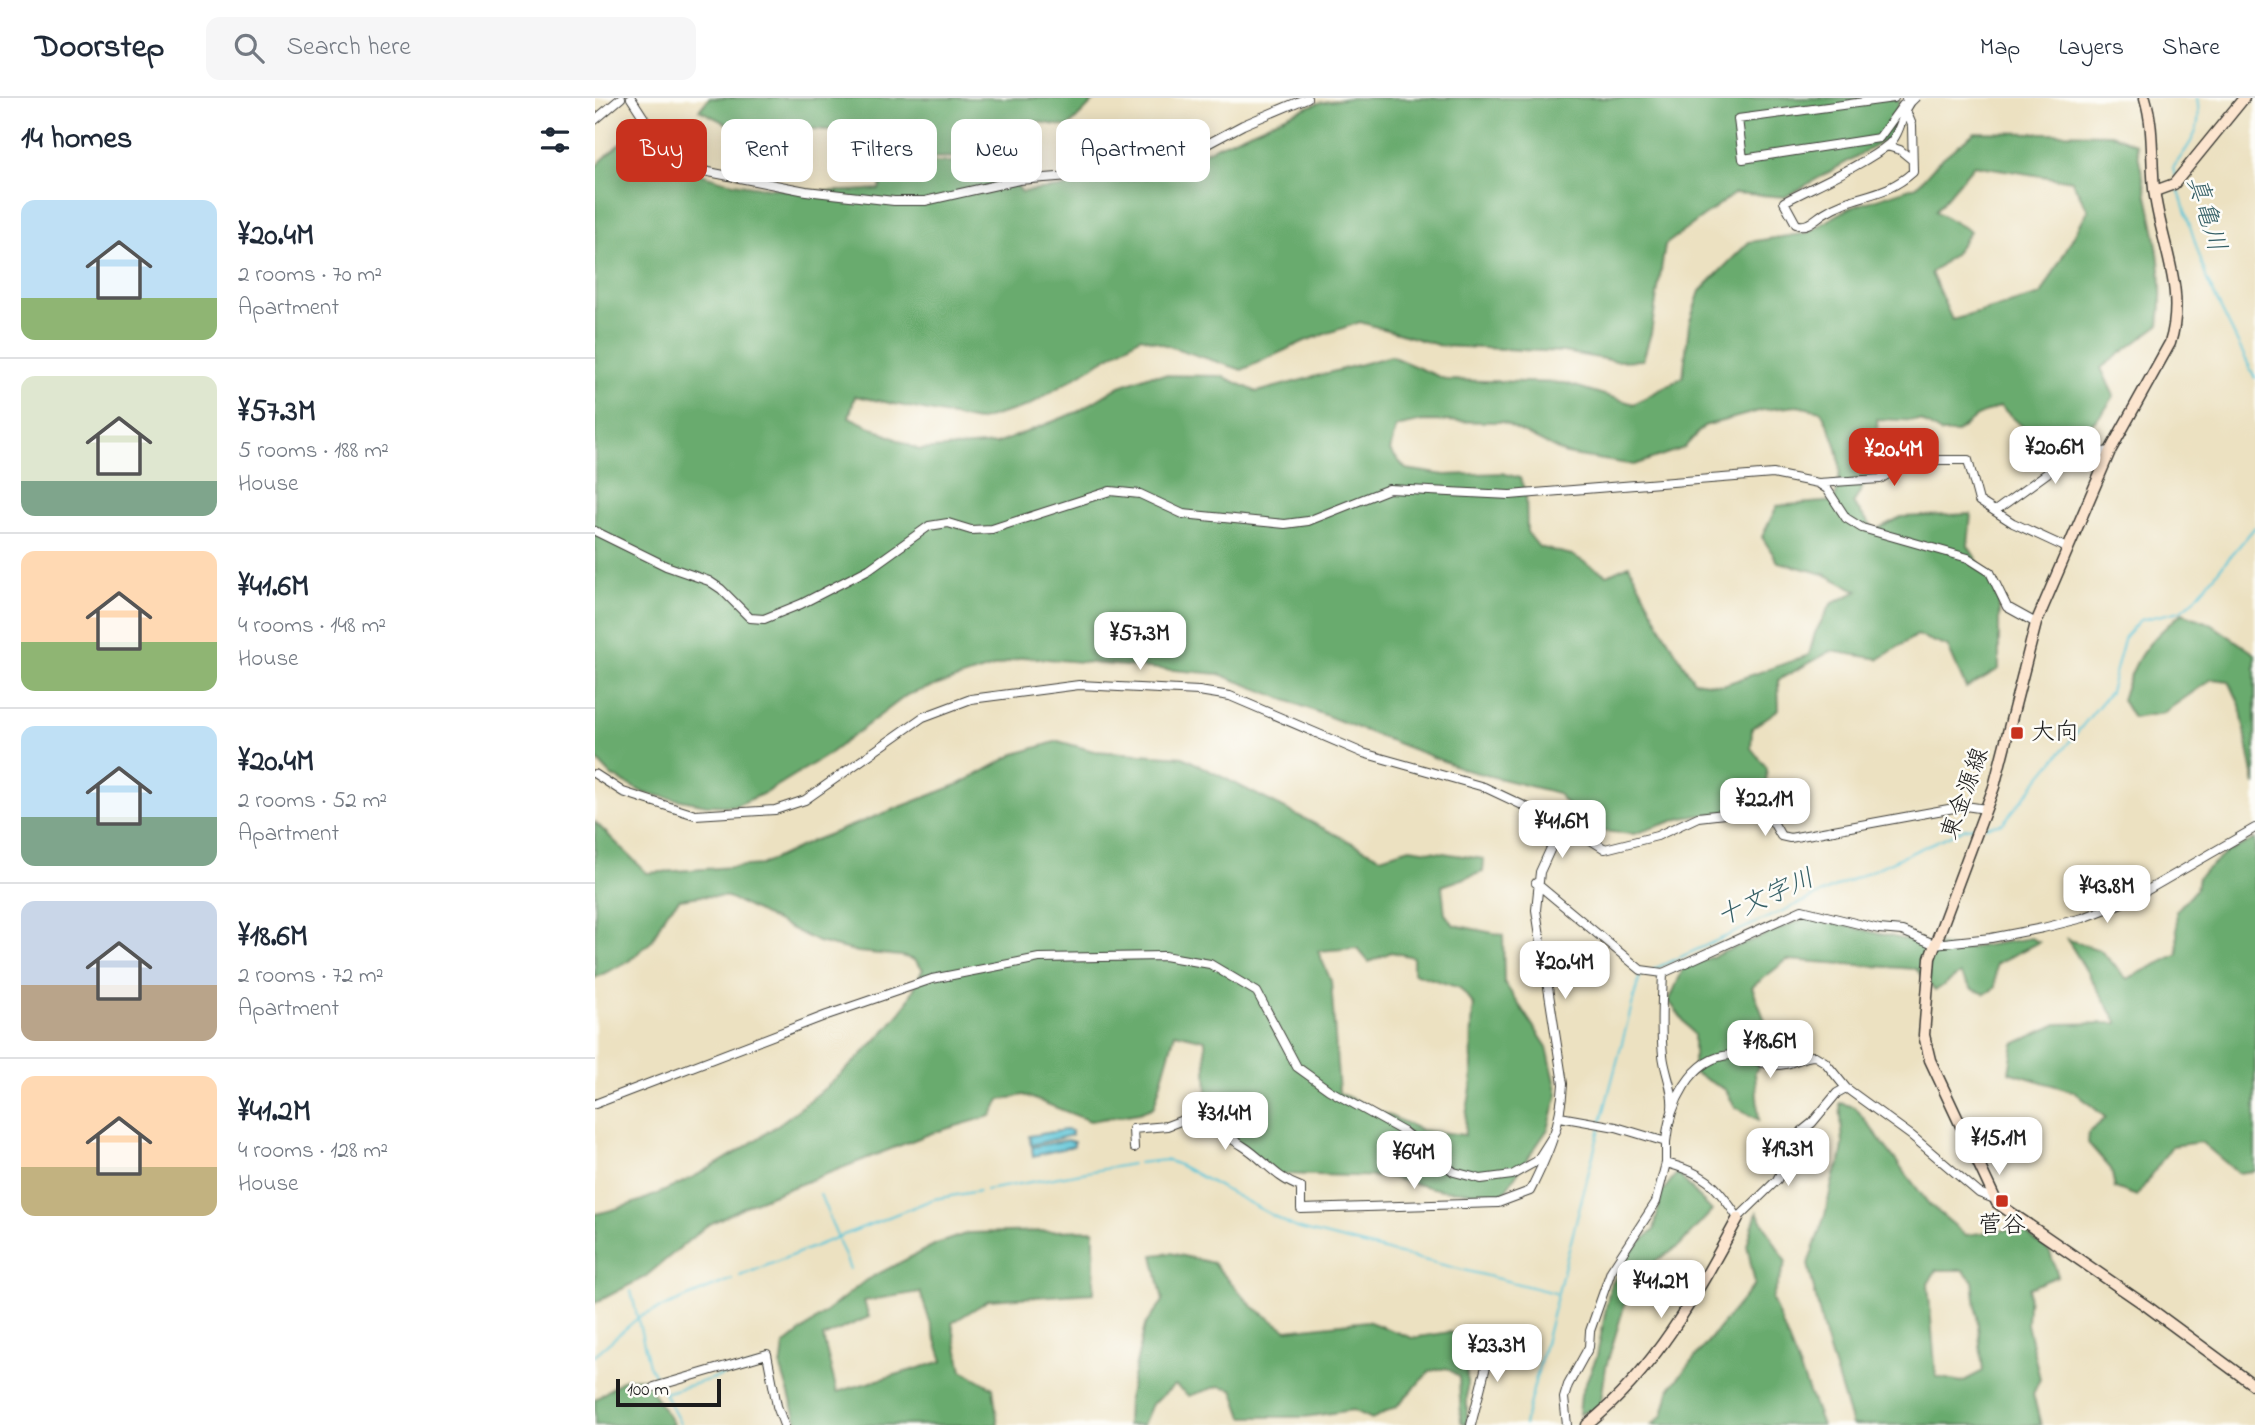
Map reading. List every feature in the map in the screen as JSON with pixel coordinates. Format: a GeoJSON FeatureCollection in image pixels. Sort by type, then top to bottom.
{"type":"FeatureCollection","features":[{"type":"Feature","properties":{"kind":"main road","name":"東金源線"},"geometry":{"type":"LineString","coordinates":[[2145,98],[2151,124],[2154,191],[2174,273],[2175,327],[2170,343],[2110,452],[2036,623],[2004,752],[1986,809],[1934,944],[1927,971],[1923,1014],[1926,1045],[1992,1198],[2002,1208],[2148,1307],[2255,1386]]}},
{"type":"Feature","properties":{"kind":"main road"},"geometry":{"type":"LineString","coordinates":[[2154,191],[2174,184],[2244,98]]}},
{"type":"Feature","properties":{"kind":"main road"},"geometry":{"type":"LineString","coordinates":[[1587,1425],[1645,1370],[1685,1314],[1738,1218]]}},
{"type":"Feature","properties":{"kind":"street"},"geometry":{"type":"LineString","coordinates":[[595,121],[621,98]]}},
{"type":"Feature","properties":{"kind":"street"},"geometry":{"type":"LineString","coordinates":[[631,98],[669,157],[678,166],[806,191],[894,201],[925,201],[1019,180],[1134,171],[1168,165],[1243,125],[1307,98]]}},
{"type":"Feature","properties":{"kind":"street"},"geometry":{"type":"LineString","coordinates":[[1893,98],[1738,119],[1743,159],[1879,138],[1902,105],[1911,99]]}},
{"type":"Feature","properties":{"kind":"street"},"geometry":{"type":"LineString","coordinates":[[1907,113],[1912,125],[1913,172],[1898,186],[1841,204],[1806,225],[1795,224],[1784,202],[1888,146],[1907,113],[1911,99]]}},
{"type":"Feature","properties":{"kind":"street"},"geometry":{"type":"LineString","coordinates":[[1888,146],[1900,149],[1911,159]]}},
{"type":"Feature","properties":{"kind":"street"},"geometry":{"type":"LineString","coordinates":[[1995,511],[2071,456],[2110,452]]}},
{"type":"Feature","properties":{"kind":"street"},"geometry":{"type":"LineString","coordinates":[[1818,483],[1881,479],[1893,471],[1927,460],[1968,460],[1979,501],[2013,523],[2067,548]]}},
{"type":"Feature","properties":{"kind":"street"},"geometry":{"type":"LineString","coordinates":[[595,531],[666,566],[709,581],[721,589],[744,614],[755,620],[792,608],[869,569],[929,526],[947,523],[971,530],[992,529],[1110,491],[1140,494],[1183,514],[1285,524],[1308,521],[1389,489],[1510,495],[1752,474],[1798,477],[1818,483],[1827,489],[1852,524],[1889,538],[1950,550],[1990,572],[2007,607],[2036,623]]}},
{"type":"Feature","properties":{"kind":"street"},"geometry":{"type":"LineString","coordinates":[[595,774],[623,792],[695,815],[775,810],[798,804],[885,742],[946,706],[994,695],[1049,687],[1139,687],[1230,696],[1363,753],[1498,793],[1561,826],[1573,829],[1601,847],[1610,849],[1657,836],[1691,819],[1751,811],[1769,815],[1781,836],[1790,838],[1965,806],[1986,809]]}},
{"type":"Feature","properties":{"kind":"street"},"geometry":{"type":"LineString","coordinates":[[1134,1148],[1133,1129],[1167,1126],[1196,1115],[1210,1128],[1246,1147],[1287,1182],[1301,1187],[1301,1209],[1498,1203],[1530,1191],[1553,1147],[1560,1117],[1563,1084],[1536,910],[1536,883],[1561,826]]}},
{"type":"Feature","properties":{"kind":"street"},"geometry":{"type":"LineString","coordinates":[[1536,883],[1641,970],[1663,973],[1802,910],[1879,929],[1902,931],[1934,944],[1991,938],[2097,913],[2151,890],[2255,828]]}},
{"type":"Feature","properties":{"kind":"street"},"geometry":{"type":"LineString","coordinates":[[595,1104],[827,1015],[932,979],[1039,958],[1164,956],[1210,964],[1257,992],[1297,1067],[1329,1090],[1420,1142],[1454,1172],[1481,1180],[1512,1175],[1537,1161],[1556,1131]]}},
{"type":"Feature","properties":{"kind":"street"},"geometry":{"type":"LineString","coordinates":[[1567,1425],[1564,1398],[1589,1347],[1599,1302],[1621,1252],[1656,1202],[1666,1163],[1673,1091],[1665,1069],[1660,1034],[1663,973]]}},
{"type":"Feature","properties":{"kind":"street"},"geometry":{"type":"LineString","coordinates":[[1672,1114],[1683,1088],[1701,1066],[1729,1055],[1752,1058],[1776,1066],[1808,1056],[1820,1057],[1846,1088],[1912,1136],[1979,1193],[1992,1198]]}},
{"type":"Feature","properties":{"kind":"street"},"geometry":{"type":"LineString","coordinates":[[1666,1163],[1692,1170],[1714,1183],[1738,1218],[1777,1180],[1802,1131],[1837,1093],[1846,1088]]}},
{"type":"Feature","properties":{"kind":"street"},"geometry":{"type":"LineString","coordinates":[[1560,1117],[1616,1127],[1666,1143]]}},
{"type":"Feature","properties":{"kind":"street"},"geometry":{"type":"LineString","coordinates":[[1471,1425],[1494,1335]]}},
{"type":"Feature","properties":{"kind":"street"},"geometry":{"type":"LineString","coordinates":[[654,1387],[767,1354],[776,1406],[784,1425]]}},
{"type":"Feature","properties":{"kind":"green space"},"geometry":{"type":"Polygon","coordinates":[[[709,98],[1097,98],[1076,119],[1056,119],[1056,125],[1042,123],[1042,119],[951,119],[951,157],[937,158],[937,119],[827,119],[827,130],[813,129],[813,119],[721,121],[699,110],[709,98]]]}},
{"type":"Feature","properties":{"kind":"green space"},"geometry":{"type":"Polygon","coordinates":[[[1348,98],[1896,98],[1899,101],[1889,138],[1785,197],[1735,193],[1665,245],[1651,333],[1643,360],[1616,361],[1563,352],[1441,346],[1360,322],[1305,341],[1242,370],[1141,337],[1028,406],[977,421],[855,396],[849,417],[919,450],[996,444],[1077,412],[1120,386],[1150,375],[1222,376],[1257,392],[1391,356],[1447,380],[1565,383],[1634,404],[1683,377],[1689,324],[1700,291],[1749,242],[1807,233],[1849,208],[1917,186],[1939,161],[1975,132],[2111,134],[2136,144],[2159,257],[2161,302],[2159,325],[2101,368],[2114,396],[2101,415],[2070,438],[2048,446],[2040,427],[2023,427],[2000,406],[1977,416],[1956,433],[1941,433],[1921,421],[1877,419],[1879,458],[1853,504],[1875,530],[1901,517],[1971,514],[1968,546],[1999,595],[1999,669],[1966,688],[1948,647],[1917,635],[1879,659],[1831,651],[1778,680],[1779,709],[1752,728],[1751,748],[1767,768],[1765,799],[1731,811],[1682,818],[1634,834],[1599,831],[1580,819],[1557,793],[1466,770],[1219,674],[1024,657],[907,695],[829,754],[767,792],[735,806],[707,805],[644,793],[612,776],[595,758],[595,167],[616,147],[616,182],[707,182],[707,176],[721,182],[778,189],[879,189],[881,182],[937,182],[937,162],[951,162],[951,182],[1014,182],[1022,192],[1111,182],[1210,182],[1210,150],[1318,103],[1348,98]],[[1974,165],[1935,211],[1970,231],[1955,253],[1931,273],[1952,320],[2041,295],[2088,210],[2072,181],[1974,165]],[[1797,406],[1763,410],[1704,426],[1684,448],[1634,465],[1566,454],[1502,422],[1423,421],[1396,427],[1390,451],[1406,469],[1445,475],[1502,473],[1520,478],[1526,493],[1527,532],[1539,547],[1572,555],[1607,575],[1629,565],[1664,633],[1694,681],[1723,685],[1809,655],[1815,633],[1831,604],[1858,591],[1824,574],[1778,562],[1762,537],[1777,506],[1834,501],[1840,466],[1836,444],[1821,411],[1797,406]]]}},
{"type":"Feature","properties":{"kind":"green space"},"geometry":{"type":"Polygon","coordinates":[[[2182,613],[2211,624],[2255,654],[2255,785],[2240,705],[2229,681],[2212,679],[2163,713],[2133,718],[2122,700],[2137,661],[2151,642],[2182,613]]]}},
{"type":"Feature","properties":{"kind":"green space"},"geometry":{"type":"Polygon","coordinates":[[[1058,741],[1094,751],[1183,757],[1380,857],[1410,848],[1484,859],[1483,872],[1442,886],[1445,914],[1454,925],[1503,935],[1504,982],[1547,1047],[1558,1094],[1548,1129],[1503,1194],[1441,1190],[1387,1177],[1280,1174],[1216,1129],[1207,1094],[1205,1040],[1175,1033],[1154,1107],[1139,1113],[1090,1121],[1024,1095],[1000,1100],[991,1116],[932,1133],[749,1204],[706,1226],[645,1277],[595,1303],[595,1214],[635,1203],[677,1185],[762,1136],[840,1075],[873,1043],[901,1012],[923,969],[914,960],[901,956],[858,952],[818,942],[728,897],[701,896],[680,899],[665,914],[652,941],[629,961],[595,978],[595,822],[647,873],[761,865],[812,841],[962,783],[1015,754],[1058,741]],[[1357,948],[1318,951],[1331,981],[1339,1093],[1421,1130],[1465,1135],[1472,1083],[1474,1005],[1460,988],[1413,973],[1413,957],[1391,952],[1369,962],[1357,948]]]}},
{"type":"Feature","properties":{"kind":"green space"},"geometry":{"type":"Polygon","coordinates":[[[2255,839],[2255,1171],[2238,1173],[2201,1142],[2172,1146],[2137,1196],[2115,1188],[2111,1169],[2088,1143],[2089,1132],[2106,1118],[2075,1092],[2009,1072],[2014,1044],[2057,1024],[2118,1023],[2067,939],[2100,950],[2127,979],[2178,954],[2176,911],[2196,889],[2198,877],[2227,852],[2255,839]]]}},
{"type":"Feature","properties":{"kind":"green space"},"geometry":{"type":"Polygon","coordinates":[[[1808,917],[1911,941],[1964,949],[2031,938],[2039,942],[1996,964],[1995,988],[1985,994],[1972,989],[1960,974],[1935,991],[1916,969],[1787,960],[1752,987],[1774,1044],[1755,1072],[1759,1120],[1734,1106],[1726,1090],[1694,1073],[1694,1035],[1669,1001],[1683,969],[1808,917]]]}},
{"type":"Feature","properties":{"kind":"green space"},"geometry":{"type":"Polygon","coordinates":[[[1840,1103],[1855,1107],[1929,1204],[1966,1235],[2019,1228],[2050,1252],[2058,1276],[2029,1288],[2027,1324],[2040,1379],[2033,1394],[2041,1425],[1852,1425],[1825,1337],[1808,1264],[1825,1215],[1843,1145],[1840,1103]],[[1936,1270],[1928,1284],[1936,1377],[1962,1382],[1983,1371],[1973,1281],[1963,1270],[1936,1270]]]}},
{"type":"Feature","properties":{"kind":"green space"},"geometry":{"type":"Polygon","coordinates":[[[1677,1173],[1712,1211],[1679,1246],[1633,1276],[1606,1367],[1600,1407],[1579,1414],[1581,1394],[1597,1356],[1610,1287],[1632,1250],[1654,1230],[1662,1192],[1677,1173]]]}},
{"type":"Feature","properties":{"kind":"green space"},"geometry":{"type":"Polygon","coordinates":[[[1757,1212],[1786,1262],[1772,1299],[1822,1425],[1652,1425],[1663,1415],[1670,1388],[1755,1284],[1747,1245],[1757,1212]]]}},
{"type":"Feature","properties":{"kind":"green space"},"geometry":{"type":"Polygon","coordinates":[[[1094,1230],[1094,1293],[989,1300],[952,1323],[962,1370],[993,1388],[998,1425],[801,1425],[797,1420],[781,1368],[784,1345],[866,1280],[936,1244],[968,1233],[1094,1230]],[[920,1292],[864,1301],[869,1317],[823,1337],[837,1392],[943,1361],[920,1292]]]}},
{"type":"Feature","properties":{"kind":"green space"},"geometry":{"type":"Polygon","coordinates":[[[1170,1253],[1213,1263],[1252,1306],[1287,1330],[1367,1321],[1412,1338],[1450,1332],[1467,1339],[1467,1425],[1461,1422],[1459,1377],[1447,1368],[1430,1371],[1397,1406],[1372,1419],[1353,1410],[1305,1417],[1243,1417],[1233,1389],[1219,1386],[1189,1396],[1175,1385],[1152,1404],[1143,1425],[1127,1425],[1128,1399],[1145,1325],[1163,1301],[1153,1255],[1170,1253]]]}},
{"type":"Feature","properties":{"kind":"green space"},"geometry":{"type":"Polygon","coordinates":[[[643,1378],[674,1425],[595,1425],[595,1400],[624,1379],[643,1378]]]}},
{"type":"Feature","properties":{"kind":"water"},"geometry":{"type":"Polygon","coordinates":[[[1072,1131],[1072,1135],[1031,1145],[1029,1136],[1072,1131]]]}},
{"type":"Feature","properties":{"kind":"water"},"geometry":{"type":"Polygon","coordinates":[[[1067,1140],[1074,1142],[1074,1146],[1033,1156],[1032,1147],[1067,1140]]]}},
{"type":"Feature","properties":{"kind":"waterway","name":"真亀川"},"geometry":{"type":"LineString","coordinates":[[2175,176],[2173,168],[2197,128],[2197,98]]}},
{"type":"Feature","properties":{"kind":"waterway","name":"真亀川"},"geometry":{"type":"LineString","coordinates":[[2178,188],[2207,280],[2255,378]]}},
{"type":"Feature","properties":{"kind":"waterway","name":"十文字川"},"geometry":{"type":"LineString","coordinates":[[1985,827],[2003,823],[2110,692],[2125,636],[2140,620],[2180,611],[2194,600],[2255,527]]}},
{"type":"Feature","properties":{"kind":"waterway","name":"十文字川"},"geometry":{"type":"LineString","coordinates":[[1654,969],[1966,828],[1975,827]]}},
{"type":"Feature","properties":{"kind":"waterway","name":"十文字川"},"geometry":{"type":"LineString","coordinates":[[1601,1122],[1640,975],[1643,974]]}},
{"type":"Feature","properties":{"kind":"waterway","name":"十文字川"},"geometry":{"type":"LineString","coordinates":[[1524,1425],[1600,1128]]}},
{"type":"Feature","properties":{"kind":"waterway"},"geometry":{"type":"LineString","coordinates":[[1138,1163],[1166,1160],[1179,1165],[1296,1228],[1555,1293]]}},
{"type":"Feature","properties":{"kind":"waterway"},"geometry":{"type":"LineString","coordinates":[[986,1190],[1132,1164]]}},
{"type":"Feature","properties":{"kind":"waterway"},"geometry":{"type":"LineString","coordinates":[[740,1276],[934,1199],[979,1191]]}},
{"type":"Feature","properties":{"kind":"waterway"},"geometry":{"type":"LineString","coordinates":[[820,1194],[850,1269]]}},
{"type":"Feature","properties":{"kind":"waterway"},"geometry":{"type":"LineString","coordinates":[[595,1355],[639,1317],[732,1279]]}},
{"type":"Feature","properties":{"kind":"waterway"},"geometry":{"type":"LineString","coordinates":[[631,1291],[649,1365],[658,1382]]}},
{"type":"Feature","properties":{"kind":"waterway"},"geometry":{"type":"LineString","coordinates":[[681,1425],[664,1393],[765,1363]]}},
{"type":"Feature","properties":{"kind":"place","name":"大向"},"geometry":{"type":"Point","coordinates":[2017,733]}},
{"type":"Feature","properties":{"kind":"place","name":"菅谷"},"geometry":{"type":"Point","coordinates":[2002,1201]}}]}
